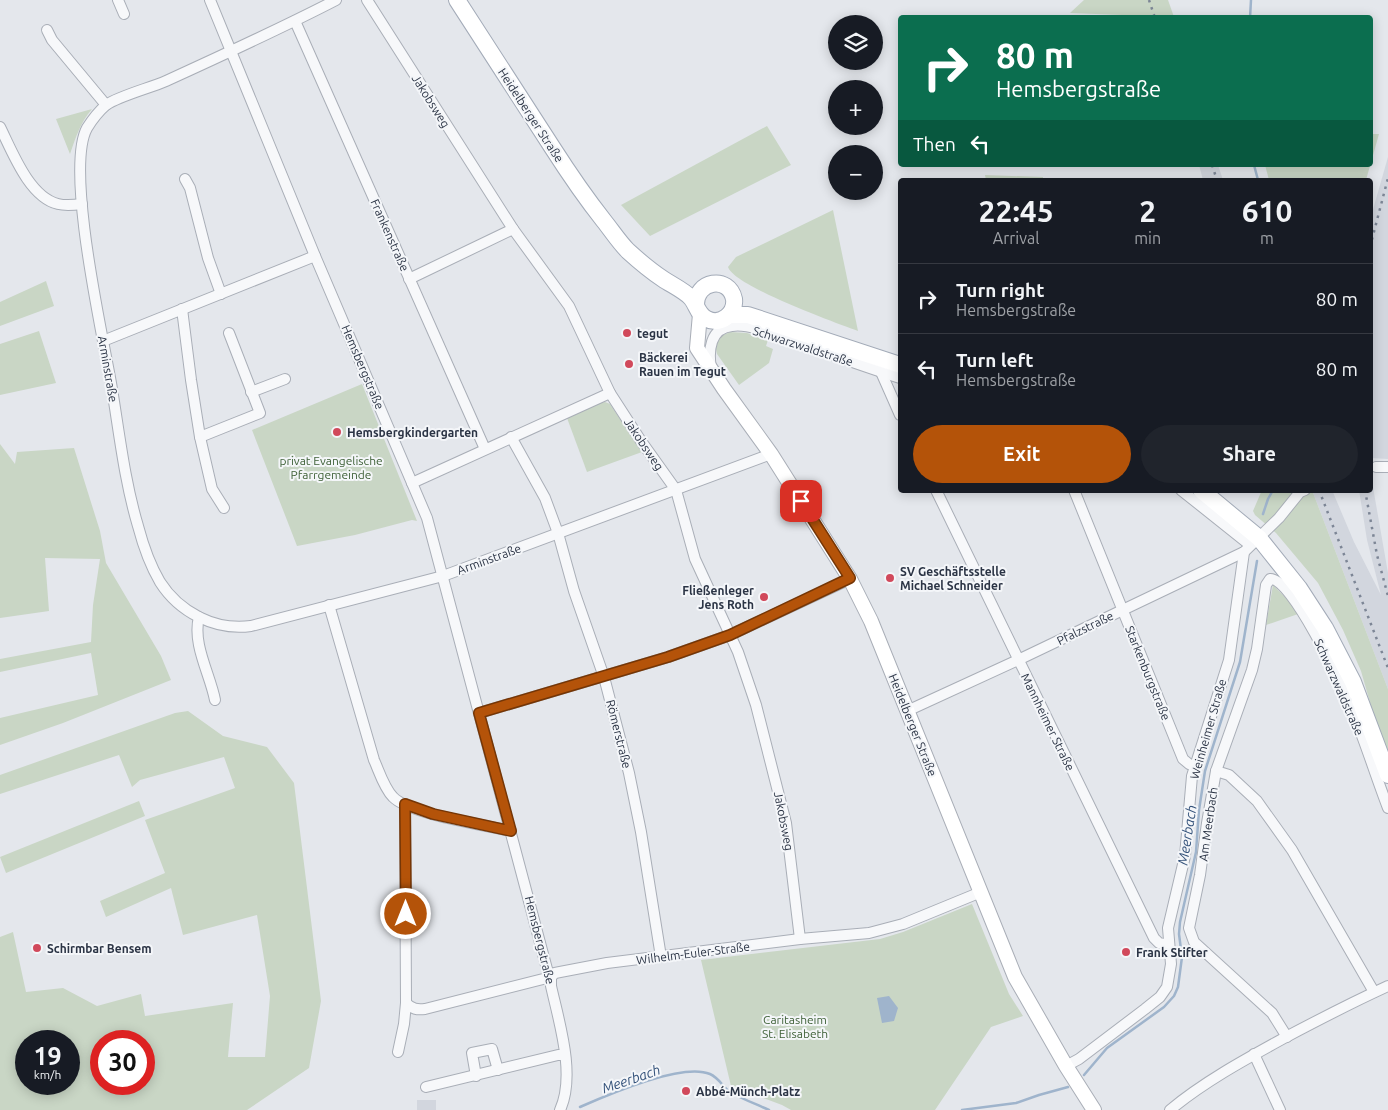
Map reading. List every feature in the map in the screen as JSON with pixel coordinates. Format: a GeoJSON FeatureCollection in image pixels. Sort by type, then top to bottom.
{"type":"FeatureCollection","features":[{"type":"Feature","properties":{"kind":"main road","name":"Heidelberger Straße"},"geometry":{"type":"LineString","coordinates":[[457,0],[572,177],[622,246],[653,272],[690,297],[698,310],[707,320],[727,314],[732,293],[723,285],[711,284],[702,289],[697,295],[698,310]]}},
{"type":"Feature","properties":{"kind":"main road","name":"Heidelberger Straße"},"geometry":{"type":"LineString","coordinates":[[609,228],[658,266],[692,287],[702,289]]}},
{"type":"Feature","properties":{"kind":"main road","name":"Schwarzwaldstraße"},"geometry":{"type":"LineString","coordinates":[[727,314],[748,315],[898,364]]}},
{"type":"Feature","properties":{"kind":"main road","name":"Schwarzwaldstraße"},"geometry":{"type":"LineString","coordinates":[[1204,493],[1251,545],[1299,588],[1325,628],[1353,682],[1388,775]]}},
{"type":"Feature","properties":{"kind":"street"},"geometry":{"type":"LineString","coordinates":[[118,0],[124,14]]}},
{"type":"Feature","properties":{"kind":"street","name":"Hemsbergstraße"},"geometry":{"type":"LineString","coordinates":[[210,0],[315,256],[427,518],[547,969],[551,977],[564,1055],[566,1088],[560,1110]]}},
{"type":"Feature","properties":{"kind":"street","name":"Jakobsweg"},"geometry":{"type":"LineString","coordinates":[[367,0],[513,230],[569,306],[610,392],[641,442],[676,490],[696,559],[745,670],[756,704],[786,823],[800,939]]}},
{"type":"Feature","properties":{"kind":"street","name":"Arminstraße"},"geometry":{"type":"LineString","coordinates":[[331,1],[295,22],[231,52],[155,86],[106,105],[93,119],[86,130],[82,142],[80,169],[82,204],[129,488],[145,548],[160,582],[170,595],[179,604],[199,617],[216,624],[240,628],[443,576],[772,454]]}},
{"type":"Feature","properties":{"kind":"street","name":"Frankenstraße"},"geometry":{"type":"LineString","coordinates":[[295,22],[485,449]]}},
{"type":"Feature","properties":{"kind":"street"},"geometry":{"type":"LineString","coordinates":[[47,30],[52,40],[106,105]]}},
{"type":"Feature","properties":{"kind":"street"},"geometry":{"type":"LineString","coordinates":[[0,127],[24,174],[41,194],[56,204],[82,204]]}},
{"type":"Feature","properties":{"kind":"street"},"geometry":{"type":"LineString","coordinates":[[185,179],[190,188],[208,258],[221,294]]}},
{"type":"Feature","properties":{"kind":"street"},"geometry":{"type":"LineString","coordinates":[[409,279],[513,230]]}},
{"type":"Feature","properties":{"kind":"street"},"geometry":{"type":"LineString","coordinates":[[104,341],[315,256]]}},
{"type":"Feature","properties":{"kind":"street"},"geometry":{"type":"LineString","coordinates":[[182,309],[200,437],[212,488],[224,508]]}},
{"type":"Feature","properties":{"kind":"street","name":"Heidelberger Straße"},"geometry":{"type":"LineString","coordinates":[[698,310],[697,348],[712,372],[772,454],[850,578],[871,621],[1015,977],[1066,1066],[1094,1110]]}},
{"type":"Feature","properties":{"kind":"street"},"geometry":{"type":"LineString","coordinates":[[702,356],[703,342],[711,325],[727,314]]}},
{"type":"Feature","properties":{"kind":"street","name":"Schwarzwaldstraße"},"geometry":{"type":"LineString","coordinates":[[712,372],[711,342],[718,332],[732,326],[768,332],[898,377]]}},
{"type":"Feature","properties":{"kind":"street"},"geometry":{"type":"LineString","coordinates":[[200,437],[260,413],[228,332]]}},
{"type":"Feature","properties":{"kind":"street"},"geometry":{"type":"LineString","coordinates":[[881,372],[898,410]]}},
{"type":"Feature","properties":{"kind":"street"},"geometry":{"type":"LineString","coordinates":[[251,392],[286,378]]}},
{"type":"Feature","properties":{"kind":"street"},"geometry":{"type":"LineString","coordinates":[[412,483],[610,392]]}},
{"type":"Feature","properties":{"kind":"street","name":"Römerstraße"},"geometry":{"type":"LineString","coordinates":[[511,437],[545,498],[558,533],[574,591],[604,677],[629,773],[662,957]]}},
{"type":"Feature","properties":{"kind":"street"},"geometry":{"type":"LineString","coordinates":[[1376,467],[1388,467]]}},
{"type":"Feature","properties":{"kind":"street","name":"Mannheimer Straße"},"geometry":{"type":"LineString","coordinates":[[937,493],[1154,938],[1159,943],[1168,945]]}},
{"type":"Feature","properties":{"kind":"street","name":"Starkenburgstraße"},"geometry":{"type":"LineString","coordinates":[[1075,493],[1184,759],[1189,764],[1195,766]]}},
{"type":"Feature","properties":{"kind":"street","name":"Schwarzwaldstraße"},"geometry":{"type":"LineString","coordinates":[[1184,493],[1251,545]]}},
{"type":"Feature","properties":{"kind":"street","name":"Pfalzstraße"},"geometry":{"type":"LineString","coordinates":[[907,711],[1122,610],[1251,545],[1279,518],[1299,493]]}},
{"type":"Feature","properties":{"kind":"street","name":"Weinheimer Straße"},"geometry":{"type":"LineString","coordinates":[[1066,1066],[1080,1059],[1160,997],[1168,987],[1170,975],[1168,928],[1185,856],[1195,766],[1229,660],[1251,545]]}},
{"type":"Feature","properties":{"kind":"street"},"geometry":{"type":"LineString","coordinates":[[479,713],[604,677],[730,635],[850,578]]}},
{"type":"Feature","properties":{"kind":"street","name":"Schwarzwaldstraße"},"geometry":{"type":"LineString","coordinates":[[1270,579],[1280,581],[1315,632],[1350,705],[1388,808]]}},
{"type":"Feature","properties":{"kind":"street","name":"Am Meerbach"},"geometry":{"type":"LineString","coordinates":[[1270,579],[1266,585],[1257,649],[1252,670],[1216,771],[1200,875],[1189,928],[1194,942],[1272,1013],[1287,1037]]}},
{"type":"Feature","properties":{"kind":"street"},"geometry":{"type":"LineString","coordinates":[[329,605],[374,760],[393,798],[433,814],[511,831]]}},
{"type":"Feature","properties":{"kind":"street"},"geometry":{"type":"LineString","coordinates":[[199,617],[197,625],[198,637],[215,700]]}},
{"type":"Feature","properties":{"kind":"street"},"geometry":{"type":"LineString","coordinates":[[1216,771],[1229,775],[1257,801],[1292,850],[1374,992]]}},
{"type":"Feature","properties":{"kind":"street"},"geometry":{"type":"LineString","coordinates":[[398,1052],[406,1003],[405,804]]}},
{"type":"Feature","properties":{"kind":"street","name":"Wilhelm-Euler-Straße"},"geometry":{"type":"LineString","coordinates":[[406,1003],[416,1010],[425,1009],[551,977],[560,972],[584,966],[800,939],[878,932],[903,924],[981,892]]}},
{"type":"Feature","properties":{"kind":"street"},"geometry":{"type":"LineString","coordinates":[[1170,1110],[1191,1094],[1254,1054],[1338,1008],[1388,986]]}},
{"type":"Feature","properties":{"kind":"street"},"geometry":{"type":"LineString","coordinates":[[476,1076],[472,1054],[492,1048],[498,1070]]}},
{"type":"Feature","properties":{"kind":"street"},"geometry":{"type":"LineString","coordinates":[[1254,1054],[1280,1110]]}},
{"type":"Feature","properties":{"kind":"street"},"geometry":{"type":"LineString","coordinates":[[426,1087],[564,1055]]}},
{"type":"Feature","properties":{"kind":"shaded area"},"geometry":{"type":"Polygon","coordinates":[[[1388,157],[1388,459],[1373,458],[1373,210],[1388,157]]]}},
{"type":"Feature","properties":{"kind":"shaded area"},"geometry":{"type":"Polygon","coordinates":[[[1200,167],[1219,167],[1222,178],[1202,178],[1200,167]]]}},
{"type":"Feature","properties":{"kind":"shaded area"},"geometry":{"type":"Polygon","coordinates":[[[1373,487],[1388,573],[1388,689],[1313,493],[1333,493],[1354,542],[1381,595],[1367,540],[1359,493],[1373,493],[1373,487]]]}},
{"type":"Feature","properties":{"kind":"shaded area"},"geometry":{"type":"Polygon","coordinates":[[[417,1100],[436,1100],[436,1110],[417,1110],[417,1100]]]}},
{"type":"Feature","properties":{"kind":"green space"},"geometry":{"type":"Polygon","coordinates":[[[1084,0],[1168,0],[1173,15],[1122,15],[1070,13],[1084,0]]]}},
{"type":"Feature","properties":{"kind":"green space"},"geometry":{"type":"Polygon","coordinates":[[[92,109],[81,125],[70,154],[56,119],[92,109]]]}},
{"type":"Feature","properties":{"kind":"green space"},"geometry":{"type":"Polygon","coordinates":[[[767,126],[791,165],[650,236],[621,205],[767,126]]]}},
{"type":"Feature","properties":{"kind":"green space"},"geometry":{"type":"Polygon","coordinates":[[[1373,134],[1379,134],[1373,155],[1373,134]]]}},
{"type":"Feature","properties":{"kind":"green space"},"geometry":{"type":"Polygon","coordinates":[[[1266,167],[1370,167],[1367,178],[1268,178],[1266,167]]]}},
{"type":"Feature","properties":{"kind":"green space"},"geometry":{"type":"Polygon","coordinates":[[[985,175],[1043,177],[1043,178],[986,178],[985,175]]]}},
{"type":"Feature","properties":{"kind":"green space"},"geometry":{"type":"Polygon","coordinates":[[[833,210],[858,331],[766,293],[734,275],[728,267],[736,257],[833,210]]]}},
{"type":"Feature","properties":{"kind":"green space"},"geometry":{"type":"Polygon","coordinates":[[[46,281],[54,306],[0,326],[0,302],[46,281]]]}},
{"type":"Feature","properties":{"kind":"green space"},"geometry":{"type":"Polygon","coordinates":[[[39,331],[56,383],[0,395],[0,344],[39,331]]]}},
{"type":"Feature","properties":{"kind":"green space"},"geometry":{"type":"Polygon","coordinates":[[[730,332],[747,333],[768,340],[766,346],[773,349],[769,363],[739,385],[717,354],[715,344],[721,336],[730,332]]]}},
{"type":"Feature","properties":{"kind":"green space","name":"privat Evangelische Pfarrgemeinde"},"geometry":{"type":"Polygon","coordinates":[[[362,384],[417,521],[412,520],[355,535],[297,546],[252,430],[362,384]]]}},
{"type":"Feature","properties":{"kind":"green space"},"geometry":{"type":"Polygon","coordinates":[[[600,403],[610,404],[642,452],[587,472],[567,418],[600,403]]]}},
{"type":"Feature","properties":{"kind":"green space"},"geometry":{"type":"Polygon","coordinates":[[[0,444],[15,464],[17,452],[74,448],[100,531],[106,563],[161,656],[171,680],[63,723],[0,745],[0,718],[98,695],[91,653],[0,672],[0,659],[91,642],[93,605],[100,559],[45,558],[49,611],[0,618],[0,444]]]}},
{"type":"Feature","properties":{"kind":"green space"},"geometry":{"type":"Polygon","coordinates":[[[1261,493],[1313,493],[1388,689],[1388,757],[1361,671],[1343,630],[1318,583],[1276,533],[1255,515],[1253,511],[1261,493]]]}},
{"type":"Feature","properties":{"kind":"green space"},"geometry":{"type":"Polygon","coordinates":[[[1273,585],[1301,613],[1266,625],[1273,585]]]}},
{"type":"Feature","properties":{"kind":"green space"},"geometry":{"type":"Polygon","coordinates":[[[188,711],[223,736],[267,747],[294,783],[321,1001],[309,1068],[247,1110],[0,1110],[0,937],[13,932],[26,992],[63,988],[97,1006],[141,994],[145,1016],[233,1003],[228,1057],[265,1057],[270,996],[257,915],[183,935],[171,888],[106,917],[100,901],[165,873],[145,820],[235,788],[224,757],[140,780],[132,787],[119,755],[0,794],[0,775],[175,713],[188,711]]]}},
{"type":"Feature","properties":{"kind":"green space"},"geometry":{"type":"Polygon","coordinates":[[[139,801],[145,816],[6,873],[0,857],[139,801]]]}},
{"type":"Feature","properties":{"kind":"green space","name":"Caritasheim St. Elisabeth"},"geometry":{"type":"Polygon","coordinates":[[[972,904],[1009,994],[1023,1016],[991,1027],[935,1110],[791,1110],[731,1086],[701,960],[880,939],[903,932],[972,904]]]}},
{"type":"Feature","properties":{"kind":"water"},"geometry":{"type":"Polygon","coordinates":[[[889,996],[898,1008],[894,1021],[882,1023],[877,998],[889,996]]]}},
{"type":"Feature","properties":{"kind":"waterway","name":"Meerbach"},"geometry":{"type":"LineString","coordinates":[[1250,15],[1251,0]]}},
{"type":"Feature","properties":{"kind":"waterway","name":"Meerbach"},"geometry":{"type":"LineString","coordinates":[[1255,167],[1257,178]]}},
{"type":"Feature","properties":{"kind":"waterway","name":"Meerbach"},"geometry":{"type":"LineString","coordinates":[[1263,514],[1271,493]]}},
{"type":"Feature","properties":{"kind":"waterway","name":"Meerbach"},"geometry":{"type":"LineString","coordinates":[[1084,1075],[1107,1048],[1164,1007],[1174,996],[1178,987],[1182,957],[1179,934],[1180,922],[1196,852],[1199,810],[1205,771],[1240,662],[1257,561]]}},
{"type":"Feature","properties":{"kind":"waterway","name":"Meerbach"},"geometry":{"type":"LineString","coordinates":[[580,1107],[608,1095],[664,1076],[697,1071],[710,1074],[730,1092],[769,1110]]}},
{"type":"Feature","properties":{"kind":"waterway","name":"Meerbach"},"geometry":{"type":"LineString","coordinates":[[962,1110],[1016,1103],[1068,1087]]}},
{"type":"Feature","properties":{"kind":"railway"},"geometry":{"type":"LineString","coordinates":[[1149,0],[1154,15]]}},
{"type":"Feature","properties":{"kind":"railway"},"geometry":{"type":"LineString","coordinates":[[1213,167],[1216,178]]}},
{"type":"Feature","properties":{"kind":"railway"},"geometry":{"type":"LineString","coordinates":[[1373,236],[1388,178]]}},
{"type":"Feature","properties":{"kind":"railway"},"geometry":{"type":"LineString","coordinates":[[1320,493],[1388,668]]}},
{"type":"Feature","properties":{"kind":"railway"},"geometry":{"type":"LineString","coordinates":[[1366,493],[1377,555],[1388,596]]}},
{"type":"Feature","properties":{"kind":"place","name":"tegut"},"geometry":{"type":"Point","coordinates":[627,333]}},
{"type":"Feature","properties":{"kind":"place","name":"Bäckerei Rauen im Tegut"},"geometry":{"type":"Point","coordinates":[629,364]}},
{"type":"Feature","properties":{"kind":"place","name":"Hemsbergkindergarten"},"geometry":{"type":"Point","coordinates":[337,432]}},
{"type":"Feature","properties":{"kind":"place","name":"SV Geschäftsstelle Michael Schneider"},"geometry":{"type":"Point","coordinates":[890,578]}},
{"type":"Feature","properties":{"kind":"place","name":"Fließenleger Jens Roth"},"geometry":{"type":"Point","coordinates":[764,597]}},
{"type":"Feature","properties":{"kind":"place","name":"Schirmbar Bensem"},"geometry":{"type":"Point","coordinates":[37,948]}},
{"type":"Feature","properties":{"kind":"place","name":"Frank Stifter"},"geometry":{"type":"Point","coordinates":[1126,952]}},
{"type":"Feature","properties":{"kind":"place","name":"Abbé-Münch-Platz"},"geometry":{"type":"Point","coordinates":[686,1091]}},
{"type":"Feature","properties":{"kind":"route"},"geometry":{"type":"LineString","coordinates":[[406,914],[405,804],[433,814],[511,831],[479,713],[604,677],[730,635],[850,578],[801,501]]}}]}
